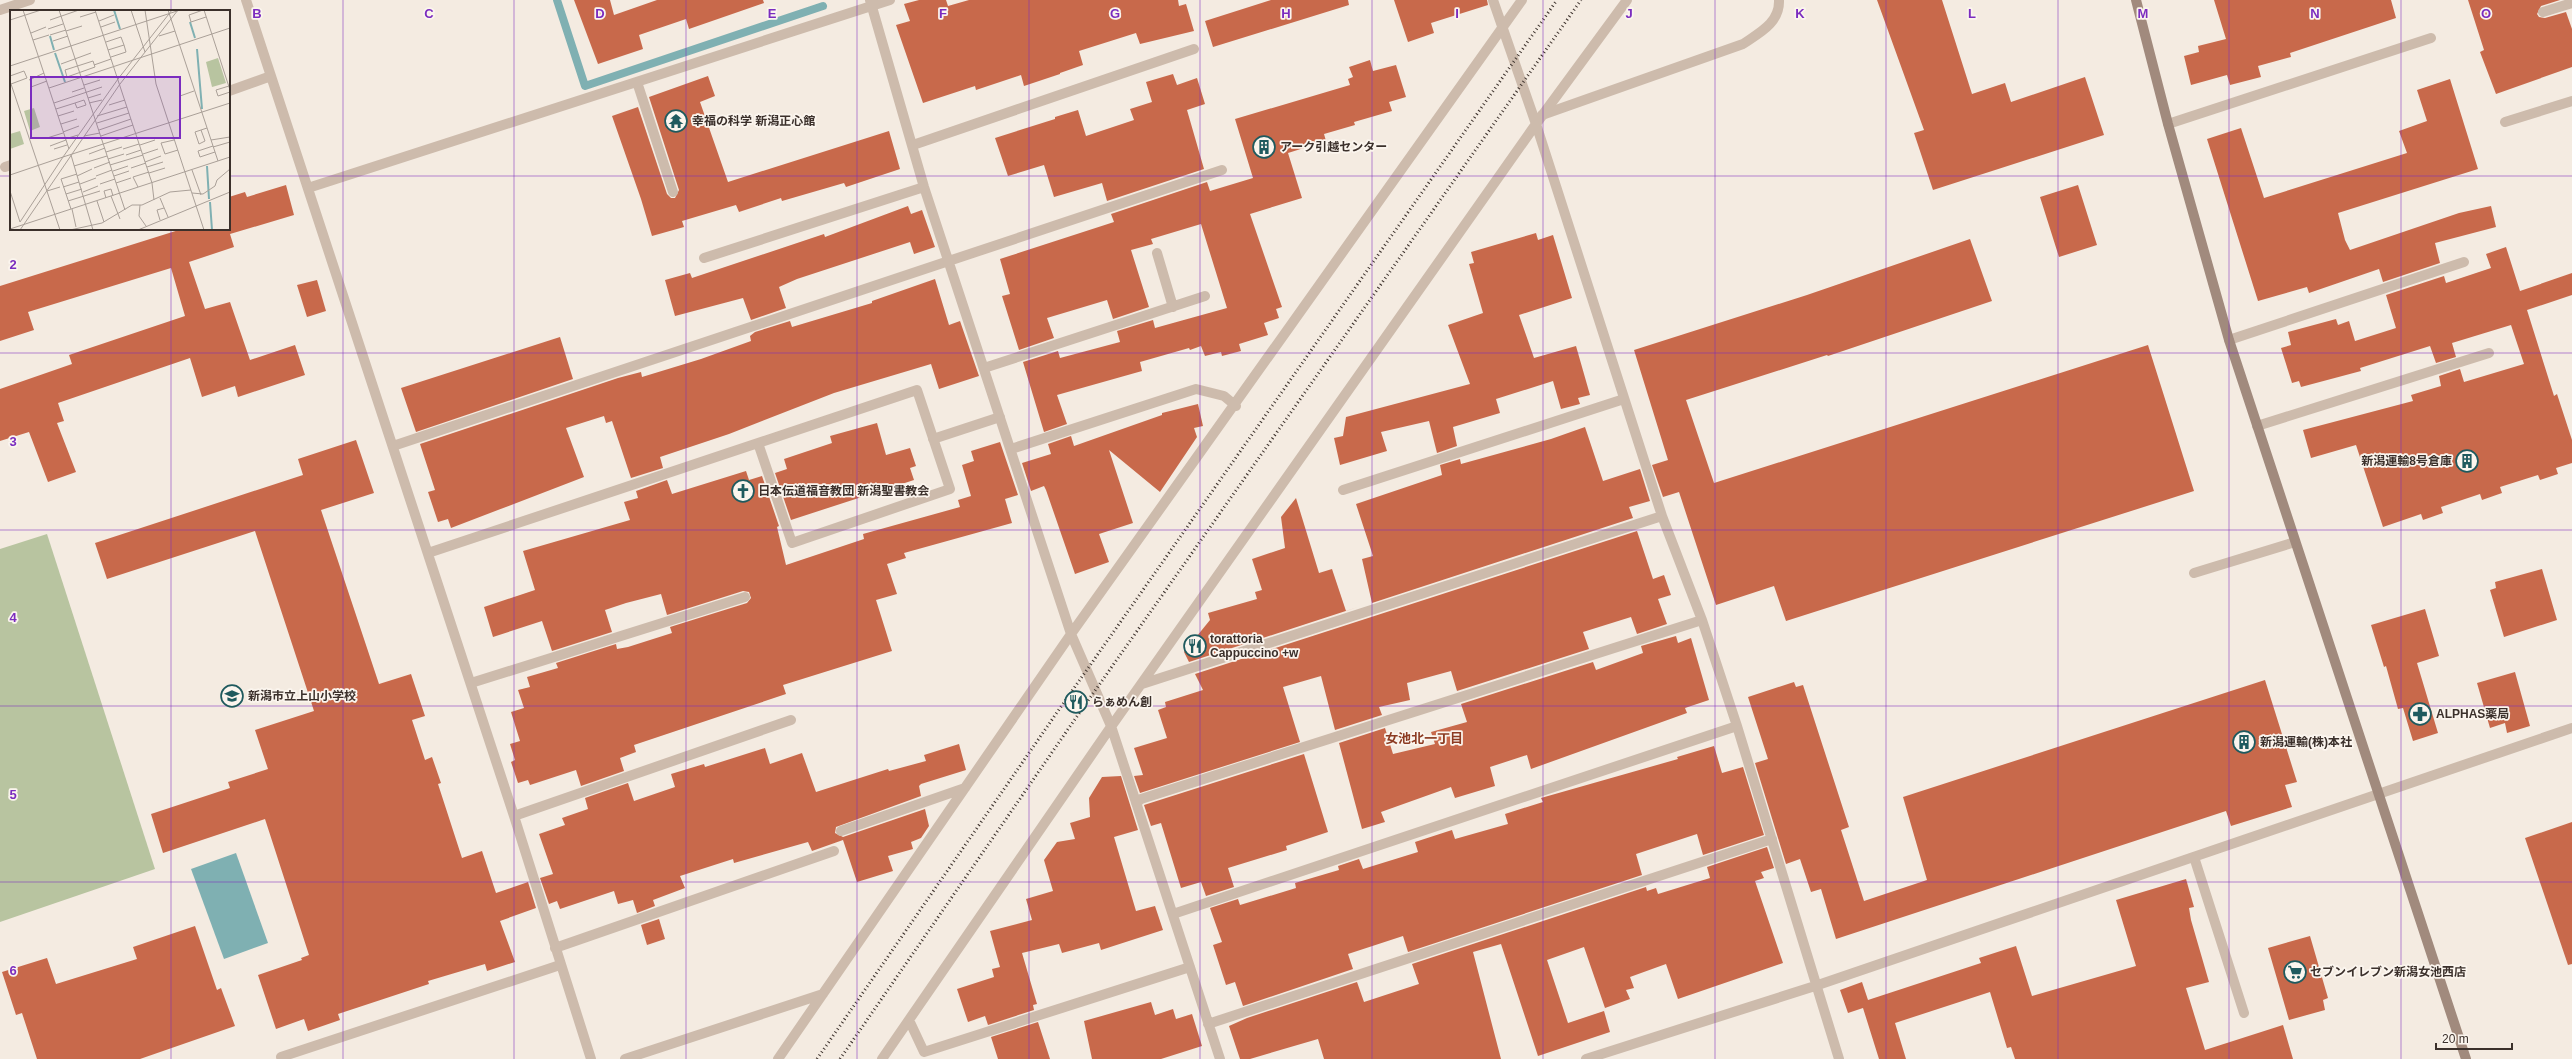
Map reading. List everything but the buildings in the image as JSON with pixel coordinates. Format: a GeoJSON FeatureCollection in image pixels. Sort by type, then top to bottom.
{"type":"FeatureCollection","features":[{"type":"Feature","properties":{"kind":"street"},"geometry":{"type":"LineString","coordinates":[[0,10],[30,0]]}},
{"type":"Feature","properties":{"kind":"street"},"geometry":{"type":"LineString","coordinates":[[246,0],[514,816],[554,948],[591,1059]]}},
{"type":"Feature","properties":{"kind":"street"},"geometry":{"type":"LineString","coordinates":[[308,188],[638,82],[871,3],[890,0]]}},
{"type":"Feature","properties":{"kind":"street"},"geometry":{"type":"LineString","coordinates":[[1493,0],[1502,28],[1539,120],[1624,400],[1662,516],[1702,620],[1737,726],[1815,986],[1839,1059]]}},
{"type":"Feature","properties":{"kind":"street"},"geometry":{"type":"LineString","coordinates":[[778,1059],[1072,634],[1236,406],[1522,0]]}},
{"type":"Feature","properties":{"kind":"street"},"geometry":{"type":"LineString","coordinates":[[882,1059],[1111,726],[1539,120],[1627,0]]}},
{"type":"Feature","properties":{"kind":"street"},"geometry":{"type":"LineString","coordinates":[[1539,120],[1743,44],[1767,28],[1780,9],[1779,0]]}},
{"type":"Feature","properties":{"kind":"street"},"geometry":{"type":"LineString","coordinates":[[2136,0],[2168,124],[2228,340],[2466,1059]]}},
{"type":"Feature","properties":{"kind":"street"},"geometry":{"type":"LineString","coordinates":[[871,3],[924,187],[1000,417],[1072,634],[1111,726],[1220,1059]]}},
{"type":"Feature","properties":{"kind":"street"},"geometry":{"type":"LineString","coordinates":[[2543,12],[2572,3]]}},
{"type":"Feature","properties":{"kind":"street"},"geometry":{"type":"LineString","coordinates":[[2168,124],[2431,38]]}},
{"type":"Feature","properties":{"kind":"street"},"geometry":{"type":"LineString","coordinates":[[913,145],[1194,49]]}},
{"type":"Feature","properties":{"kind":"street"},"geometry":{"type":"LineString","coordinates":[[230,91],[271,76]]}},
{"type":"Feature","properties":{"kind":"street"},"geometry":{"type":"LineString","coordinates":[[638,82],[673,192]]}},
{"type":"Feature","properties":{"kind":"street"},"geometry":{"type":"LineString","coordinates":[[2505,122],[2572,101]]}},
{"type":"Feature","properties":{"kind":"street"},"geometry":{"type":"LineString","coordinates":[[393,446],[948,259],[1222,170]]}},
{"type":"Feature","properties":{"kind":"street"},"geometry":{"type":"LineString","coordinates":[[704,258],[924,187]]}},
{"type":"Feature","properties":{"kind":"street"},"geometry":{"type":"LineString","coordinates":[[1158,253],[1173,307]]}},
{"type":"Feature","properties":{"kind":"street"},"geometry":{"type":"LineString","coordinates":[[2228,340],[2464,262]]}},
{"type":"Feature","properties":{"kind":"street"},"geometry":{"type":"LineString","coordinates":[[984,368],[1205,296]]}},
{"type":"Feature","properties":{"kind":"street"},"geometry":{"type":"LineString","coordinates":[[2257,426],[2490,353]]}},
{"type":"Feature","properties":{"kind":"street"},"geometry":{"type":"LineString","coordinates":[[1011,449],[1196,389],[1224,396],[1236,406]]}},
{"type":"Feature","properties":{"kind":"street"},"geometry":{"type":"LineString","coordinates":[[428,553],[758,443],[917,390],[950,489],[792,543],[758,443]]}},
{"type":"Feature","properties":{"kind":"street"},"geometry":{"type":"LineString","coordinates":[[1343,490],[1624,400]]}},
{"type":"Feature","properties":{"kind":"street"},"geometry":{"type":"LineString","coordinates":[[933,439],[1000,417]]}},
{"type":"Feature","properties":{"kind":"street"},"geometry":{"type":"LineString","coordinates":[[1142,684],[1662,516]]}},
{"type":"Feature","properties":{"kind":"street"},"geometry":{"type":"LineString","coordinates":[[2194,573],[2295,542]]}},
{"type":"Feature","properties":{"kind":"street"},"geometry":{"type":"LineString","coordinates":[[470,683],[745,597]]}},
{"type":"Feature","properties":{"kind":"street"},"geometry":{"type":"LineString","coordinates":[[1136,803],[1141,799],[1702,620]]}},
{"type":"Feature","properties":{"kind":"street"},"geometry":{"type":"LineString","coordinates":[[514,816],[791,720]]}},
{"type":"Feature","properties":{"kind":"street"},"geometry":{"type":"LineString","coordinates":[[1172,914],[1737,726]]}},
{"type":"Feature","properties":{"kind":"street"},"geometry":{"type":"LineString","coordinates":[[1586,1059],[1815,986],[2572,728]]}},
{"type":"Feature","properties":{"kind":"street"},"geometry":{"type":"LineString","coordinates":[[841,831],[965,788]]}},
{"type":"Feature","properties":{"kind":"street"},"geometry":{"type":"LineString","coordinates":[[1208,1024],[1772,839]]}},
{"type":"Feature","properties":{"kind":"street"},"geometry":{"type":"LineString","coordinates":[[554,948],[834,851]]}},
{"type":"Feature","properties":{"kind":"street"},"geometry":{"type":"LineString","coordinates":[[2194,857],[2244,1013]]}},
{"type":"Feature","properties":{"kind":"street"},"geometry":{"type":"LineString","coordinates":[[281,1057],[560,965]]}},
{"type":"Feature","properties":{"kind":"street"},"geometry":{"type":"LineString","coordinates":[[908,1020],[924,1052],[1190,967]]}},
{"type":"Feature","properties":{"kind":"street"},"geometry":{"type":"LineString","coordinates":[[625,1059],[823,994]]}},
{"type":"Feature","properties":{"kind":"green space"},"geometry":{"type":"Polygon","coordinates":[[[47,534],[155,869],[0,922],[0,549],[47,534]]]}},
{"type":"Feature","properties":{"kind":"water"},"geometry":{"type":"Polygon","coordinates":[[[236,853],[268,943],[224,959],[191,869],[236,853]]]}},
{"type":"Feature","properties":{"kind":"waterway"},"geometry":{"type":"LineString","coordinates":[[557,0],[585,86],[823,6]]}},
{"type":"Feature","properties":{"kind":"railway"},"geometry":{"type":"LineString","coordinates":[[817,1059],[1058,711],[1557,0]]}},
{"type":"Feature","properties":{"kind":"railway"},"geometry":{"type":"LineString","coordinates":[[840,1059],[1073,722],[1581,0]]}},
{"type":"Feature","properties":{"kind":"place","name":"幸福の科学 新潟正心館"},"geometry":{"type":"Point","coordinates":[676,121]}},
{"type":"Feature","properties":{"kind":"place","name":"アーク引越センター"},"geometry":{"type":"Point","coordinates":[1264,147]}},
{"type":"Feature","properties":{"kind":"place","name":"新潟運輸8号倉庫"},"geometry":{"type":"Point","coordinates":[2467,461]}},
{"type":"Feature","properties":{"kind":"place","name":"日本伝道福音教団 新潟聖書教会"},"geometry":{"type":"Point","coordinates":[743,491]}},
{"type":"Feature","properties":{"kind":"place","name":"torattoria Cappuccino +w"},"geometry":{"type":"Point","coordinates":[1195,646]}},
{"type":"Feature","properties":{"kind":"place","name":"新潟市立上山小学校"},"geometry":{"type":"Point","coordinates":[232,696]}},
{"type":"Feature","properties":{"kind":"place","name":"らぁめん創"},"geometry":{"type":"Point","coordinates":[1076,702]}},
{"type":"Feature","properties":{"kind":"place","name":"ALPHAS薬局"},"geometry":{"type":"Point","coordinates":[2420,714]}},
{"type":"Feature","properties":{"kind":"place","name":"新潟運輸(株)本社"},"geometry":{"type":"Point","coordinates":[2244,742]}},
{"type":"Feature","properties":{"kind":"place","name":"セブンイレブン新潟女池西店"},"geometry":{"type":"Point","coordinates":[2295,972]}},
{"type":"Feature","properties":{"kind":"district","name":"女池北一丁目"},"geometry":{"type":"Point","coordinates":[1424,738]}}]}
